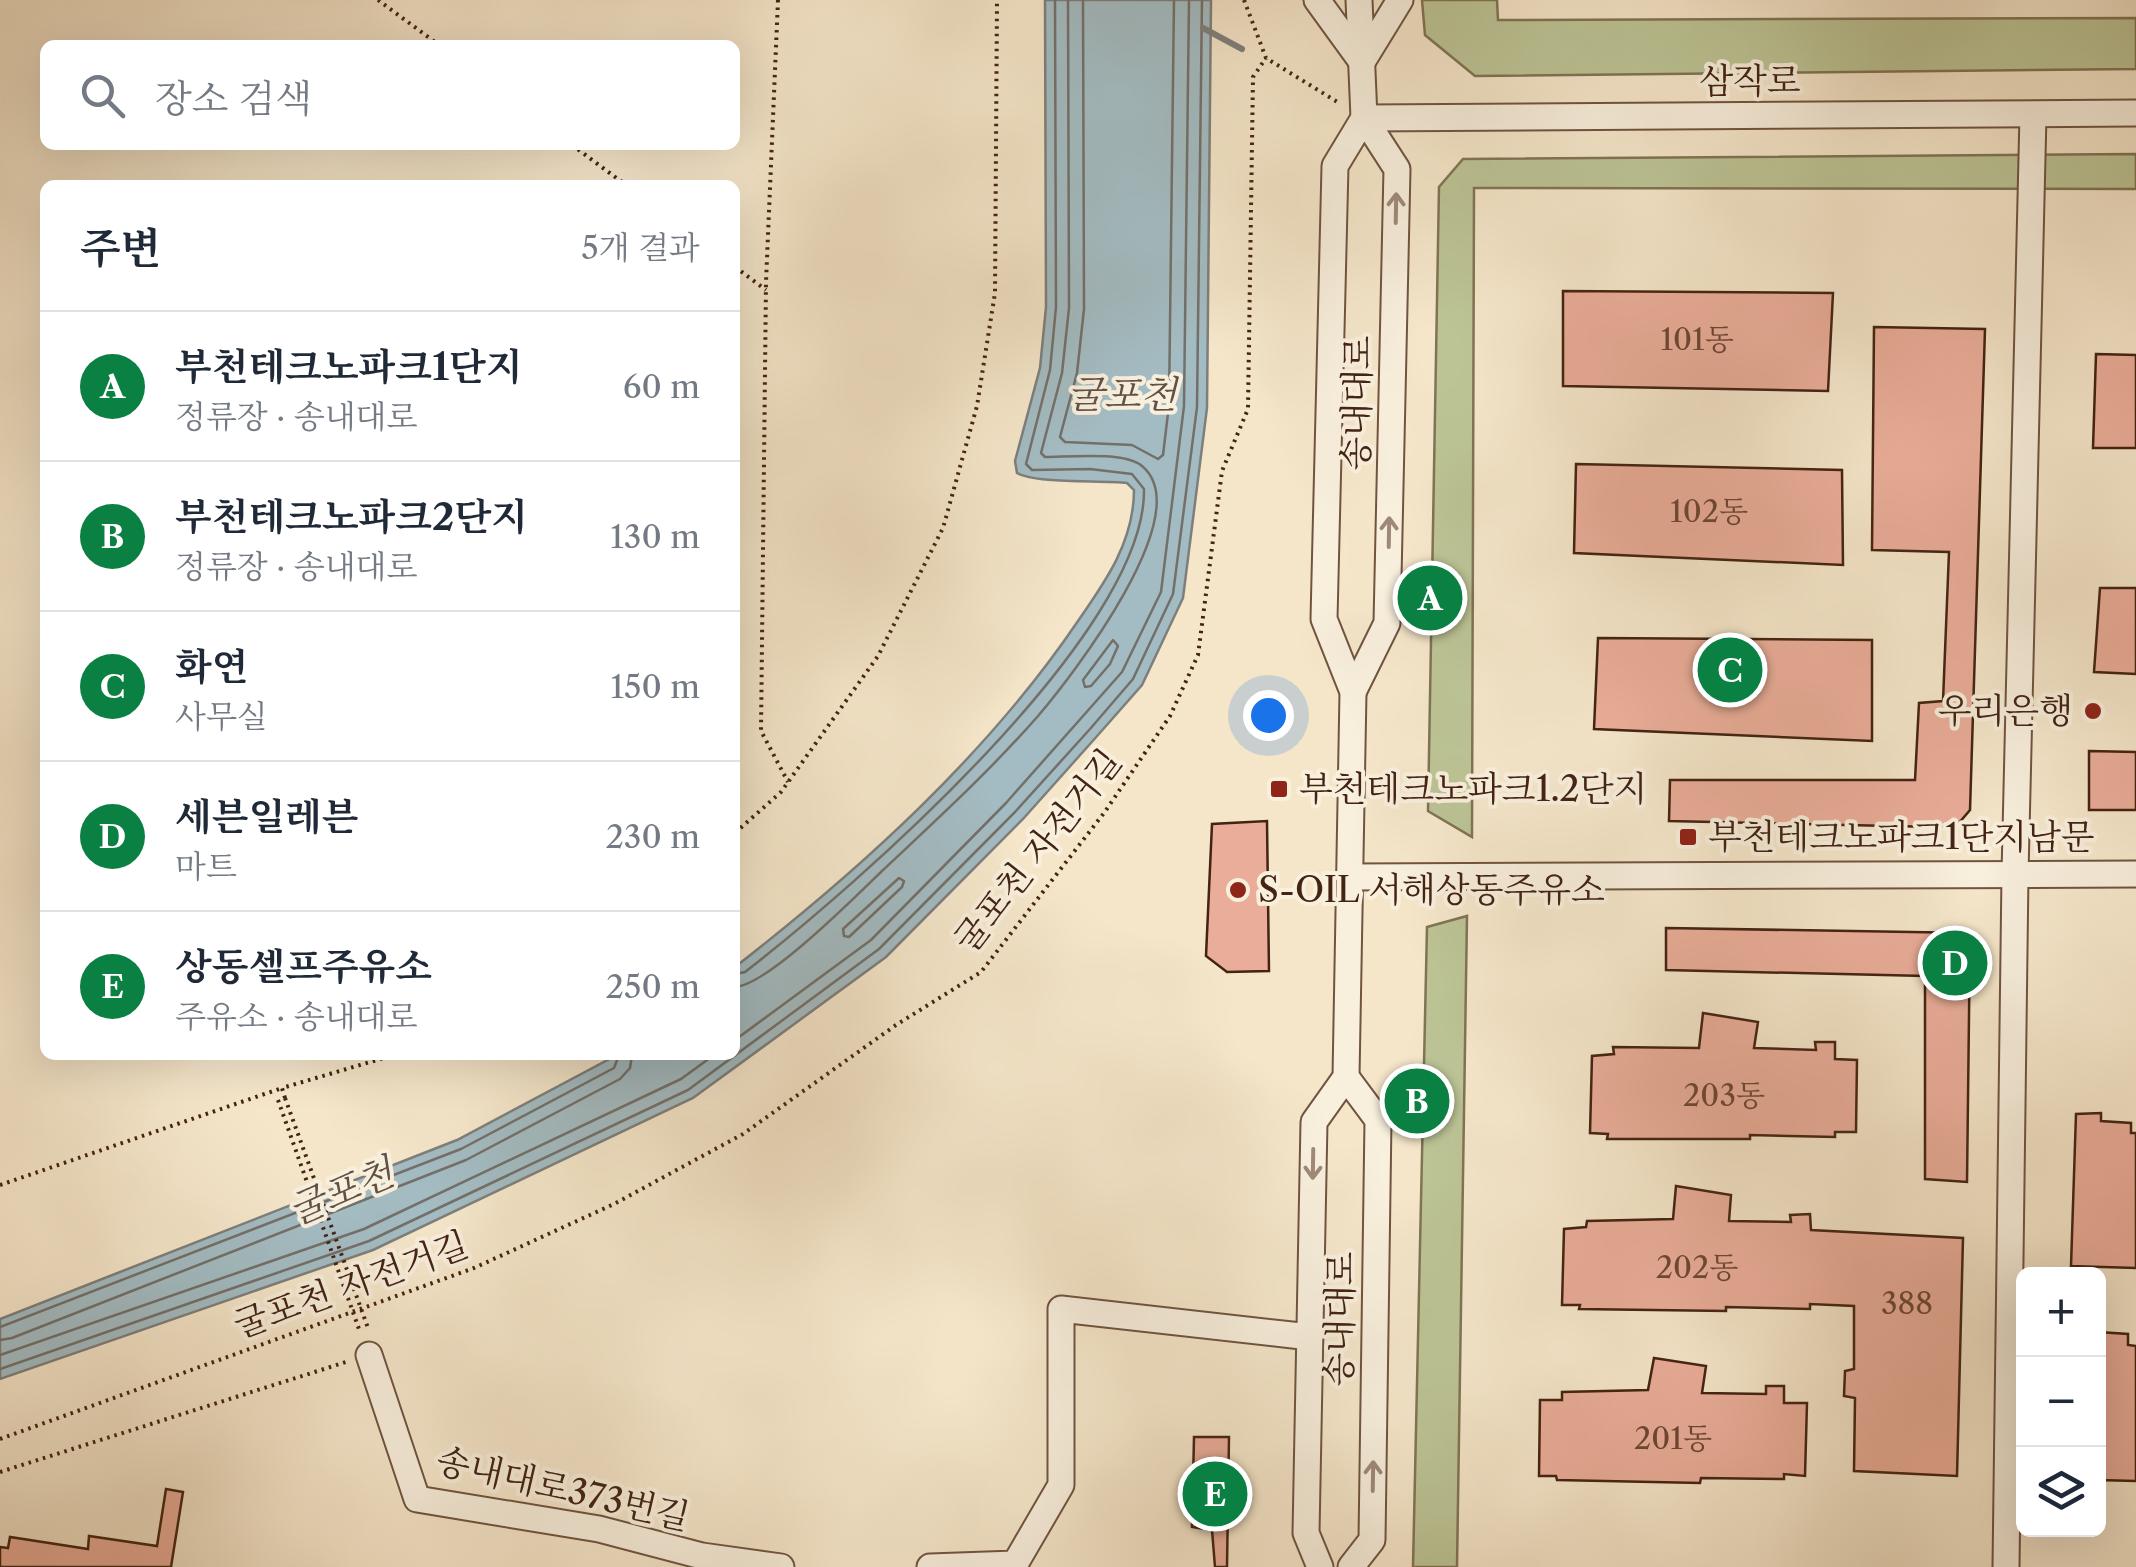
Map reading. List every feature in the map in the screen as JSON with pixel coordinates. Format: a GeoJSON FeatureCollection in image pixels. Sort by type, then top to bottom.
{"type":"FeatureCollection","features":[{"type":"Feature","properties":{"kind":"street"},"geometry":{"type":"LineString","coordinates":[[1317,0],[1362,62]]}},
{"type":"Feature","properties":{"kind":"street"},"geometry":{"type":"LineString","coordinates":[[1359,0],[1364,118]]}},
{"type":"Feature","properties":{"kind":"street"},"geometry":{"type":"LineString","coordinates":[[1362,62],[1400,0]]}},
{"type":"Feature","properties":{"kind":"street","name":"삼작로"},"geometry":{"type":"LineString","coordinates":[[1364,118],[2136,113]]}},
{"type":"Feature","properties":{"kind":"street"},"geometry":{"type":"LineString","coordinates":[[2006,1567],[2015,874],[2032,114]]}},
{"type":"Feature","properties":{"kind":"street","name":"송내대로"},"geometry":{"type":"LineString","coordinates":[[1320,1567],[1306,1533],[1314,1122],[1346,1076],[1353,692],[1324,619],[1335,166],[1364,118],[1397,168],[1387,624],[1353,692]]}},
{"type":"Feature","properties":{"kind":"street"},"geometry":{"type":"LineString","coordinates":[[1350,877],[2136,874]]}},
{"type":"Feature","properties":{"kind":"street","name":"송내대로"},"geometry":{"type":"LineString","coordinates":[[1346,1076],[1378,1120],[1372,1540],[1351,1567]]}},
{"type":"Feature","properties":{"kind":"street"},"geometry":{"type":"LineString","coordinates":[[930,1567],[1015,1564],[1062,1485],[1062,1309],[1310,1337]]}},
{"type":"Feature","properties":{"kind":"street","name":"송내대로373번길"},"geometry":{"type":"LineString","coordinates":[[365,1344],[417,1499],[599,1529],[702,1556],[780,1567]]}},
{"type":"Feature","properties":{"kind":"path"},"geometry":{"type":"LineString","coordinates":[[378,0],[431,40]]}},
{"type":"Feature","properties":{"kind":"path"},"geometry":{"type":"LineString","coordinates":[[778,0],[766,290],[761,731],[788,782]]}},
{"type":"Feature","properties":{"kind":"path"},"geometry":{"type":"LineString","coordinates":[[740,829],[788,782],[878,656],[942,528],[977,406],[995,292],[997,0]]}},
{"type":"Feature","properties":{"kind":"path"},"geometry":{"type":"LineString","coordinates":[[1244,0],[1266,58],[1364,118]]}},
{"type":"Feature","properties":{"kind":"path","name":"굴포천 자전거길"},"geometry":{"type":"LineString","coordinates":[[0,1439],[474,1268],[614,1204],[743,1134],[896,1025],[982,972],[1115,797],[1170,716],[1198,656],[1222,471],[1248,409],[1253,77],[1266,58]]}},
{"type":"Feature","properties":{"kind":"path"},"geometry":{"type":"LineString","coordinates":[[579,150],[619,180]]}},
{"type":"Feature","properties":{"kind":"path"},"geometry":{"type":"LineString","coordinates":[[740,271],[766,290]]}},
{"type":"Feature","properties":{"kind":"path"},"geometry":{"type":"LineString","coordinates":[[0,1185],[282,1088],[377,1060]]}},
{"type":"Feature","properties":{"kind":"path"},"geometry":{"type":"LineString","coordinates":[[282,1088],[368,1328]]}},
{"type":"Feature","properties":{"kind":"path"},"geometry":{"type":"LineString","coordinates":[[0,1472],[365,1344],[274,1091]]}},
{"type":"Feature","properties":{"kind":"green space"},"geometry":{"type":"Polygon","coordinates":[[[1422,0],[1497,0],[1498,20],[2136,18],[2136,69],[1475,76],[1425,35],[1422,0]]]}},
{"type":"Feature","properties":{"kind":"green space"},"geometry":{"type":"Polygon","coordinates":[[[2136,154],[2136,189],[1474,188],[1472,837],[1428,811],[1439,187],[1463,159],[2136,154]]]}},
{"type":"Feature","properties":{"kind":"green space"},"geometry":{"type":"Polygon","coordinates":[[[1467,916],[1457,1567],[1413,1567],[1427,927],[1467,916]]]}},
{"type":"Feature","properties":{"kind":"water","name":"굴포천"},"geometry":{"type":"Polygon","coordinates":[[[1045,0],[1211,0],[1207,408],[1183,598],[1142,685],[1023,819],[886,957],[693,1098],[373,1250],[0,1379],[0,1319],[457,1140],[608,1060],[740,1060],[740,963],[875,850],[963,763],[1043,670],[1108,575],[1124,543],[1134,490],[1127,483],[1053,480],[1017,473],[1015,461],[1040,368],[1046,307],[1045,0]]]}},
{"type":"Feature","properties":{"kind":"building"},"geometry":{"type":"Polygon","coordinates":[[[1563,291],[1833,293],[1828,391],[1563,386],[1563,291]]]}},
{"type":"Feature","properties":{"kind":"building"},"geometry":{"type":"Polygon","coordinates":[[[1874,327],[1985,329],[1970,810],[1958,824],[1937,827],[1669,821],[1670,780],[1915,780],[1919,703],[1943,701],[1949,552],[1872,550],[1874,327]]]}},
{"type":"Feature","properties":{"kind":"building"},"geometry":{"type":"Polygon","coordinates":[[[2096,354],[2136,355],[2136,448],[2093,448],[2096,354]]]}},
{"type":"Feature","properties":{"kind":"building"},"geometry":{"type":"Polygon","coordinates":[[[1576,464],[1842,470],[1843,565],[1574,553],[1576,464]]]}},
{"type":"Feature","properties":{"kind":"building"},"geometry":{"type":"Polygon","coordinates":[[[2100,588],[2136,588],[2136,674],[2094,672],[2100,588]]]}},
{"type":"Feature","properties":{"kind":"building"},"geometry":{"type":"Polygon","coordinates":[[[1598,638],[1872,640],[1872,741],[1594,729],[1598,638]]]}},
{"type":"Feature","properties":{"kind":"building"},"geometry":{"type":"Polygon","coordinates":[[[2089,751],[2136,752],[2136,810],[2089,810],[2089,751]]]}},
{"type":"Feature","properties":{"kind":"building","name":"S-OIL 서해상동주유소"},"geometry":{"type":"Polygon","coordinates":[[[1267,821],[1269,971],[1227,972],[1206,956],[1212,824],[1267,821]]]}},
{"type":"Feature","properties":{"kind":"building"},"geometry":{"type":"Polygon","coordinates":[[[1666,928],[1970,933],[1967,1182],[1925,1179],[1925,976],[1666,970],[1666,928]]]}},
{"type":"Feature","properties":{"kind":"building"},"geometry":{"type":"Polygon","coordinates":[[[1703,1013],[1758,1022],[1754,1048],[1816,1050],[1815,1042],[1835,1042],[1835,1059],[1857,1060],[1856,1132],[1835,1132],[1835,1137],[1750,1135],[1750,1139],[1607,1139],[1608,1134],[1590,1133],[1592,1056],[1614,1054],[1613,1047],[1699,1048],[1703,1013]]]}},
{"type":"Feature","properties":{"kind":"building"},"geometry":{"type":"Polygon","coordinates":[[[2101,1113],[2101,1121],[2131,1123],[2131,1133],[2136,1133],[2136,1268],[2071,1266],[2076,1114],[2101,1113]]]}},
{"type":"Feature","properties":{"kind":"building"},"geometry":{"type":"Polygon","coordinates":[[[1676,1186],[1731,1195],[1729,1221],[1791,1222],[1790,1215],[1810,1214],[1811,1230],[1963,1238],[1957,1476],[1854,1471],[1855,1398],[1844,1396],[1845,1371],[1854,1369],[1854,1306],[1726,1307],[1726,1311],[1579,1309],[1580,1305],[1562,1305],[1564,1229],[1586,1227],[1587,1221],[1673,1219],[1676,1186]]]}},
{"type":"Feature","properties":{"kind":"building"},"geometry":{"type":"Polygon","coordinates":[[[2106,1333],[2128,1334],[2128,1345],[2136,1346],[2136,1481],[2106,1480],[2106,1333]]]}},
{"type":"Feature","properties":{"kind":"building"},"geometry":{"type":"Polygon","coordinates":[[[1654,1358],[1706,1366],[1702,1393],[1766,1394],[1766,1386],[1784,1386],[1784,1403],[1807,1403],[1805,1476],[1701,1478],[1700,1483],[1557,1480],[1556,1476],[1539,1476],[1540,1400],[1562,1400],[1562,1392],[1648,1390],[1654,1358]]]}},
{"type":"Feature","properties":{"kind":"building"},"geometry":{"type":"Polygon","coordinates":[[[1194,1437],[1229,1437],[1227,1567],[1215,1567],[1212,1530],[1192,1527],[1194,1437]]]}},
{"type":"Feature","properties":{"kind":"building"},"geometry":{"type":"Polygon","coordinates":[[[166,1489],[183,1492],[171,1567],[0,1567],[0,1547],[8,1548],[10,1537],[88,1549],[89,1536],[157,1546],[166,1489]]]}},
{"type":"Feature","properties":{"kind":"waterway"},"geometry":{"type":"LineString","coordinates":[[1203,28],[1242,49]]}},
{"type":"Feature","properties":{"kind":"place","name":"부천테크노파크1단지"},"geometry":{"type":"Point","coordinates":[1430,598]}},
{"type":"Feature","properties":{"kind":"place","name":"화연"},"geometry":{"type":"Point","coordinates":[1730,670]}},
{"type":"Feature","properties":{"kind":"place","name":"우리은행"},"geometry":{"type":"Point","coordinates":[2093,711]}},
{"type":"Feature","properties":{"kind":"place","name":"부천테크노파크1.2단지"},"geometry":{"type":"Point","coordinates":[1279,789]}},
{"type":"Feature","properties":{"kind":"place","name":"부천테크노파크1단지남문"},"geometry":{"type":"Point","coordinates":[1688,837]}},
{"type":"Feature","properties":{"kind":"place","name":"S-OIL 서해상동주유소"},"geometry":{"type":"Point","coordinates":[1238,890]}},
{"type":"Feature","properties":{"kind":"place","name":"세븐일레븐"},"geometry":{"type":"Point","coordinates":[1955,963]}},
{"type":"Feature","properties":{"kind":"place","name":"부천테크노파크2단지"},"geometry":{"type":"Point","coordinates":[1417,1101]}},
{"type":"Feature","properties":{"kind":"place","name":"상동셀프주유소"},"geometry":{"type":"Point","coordinates":[1215,1494]}}]}
